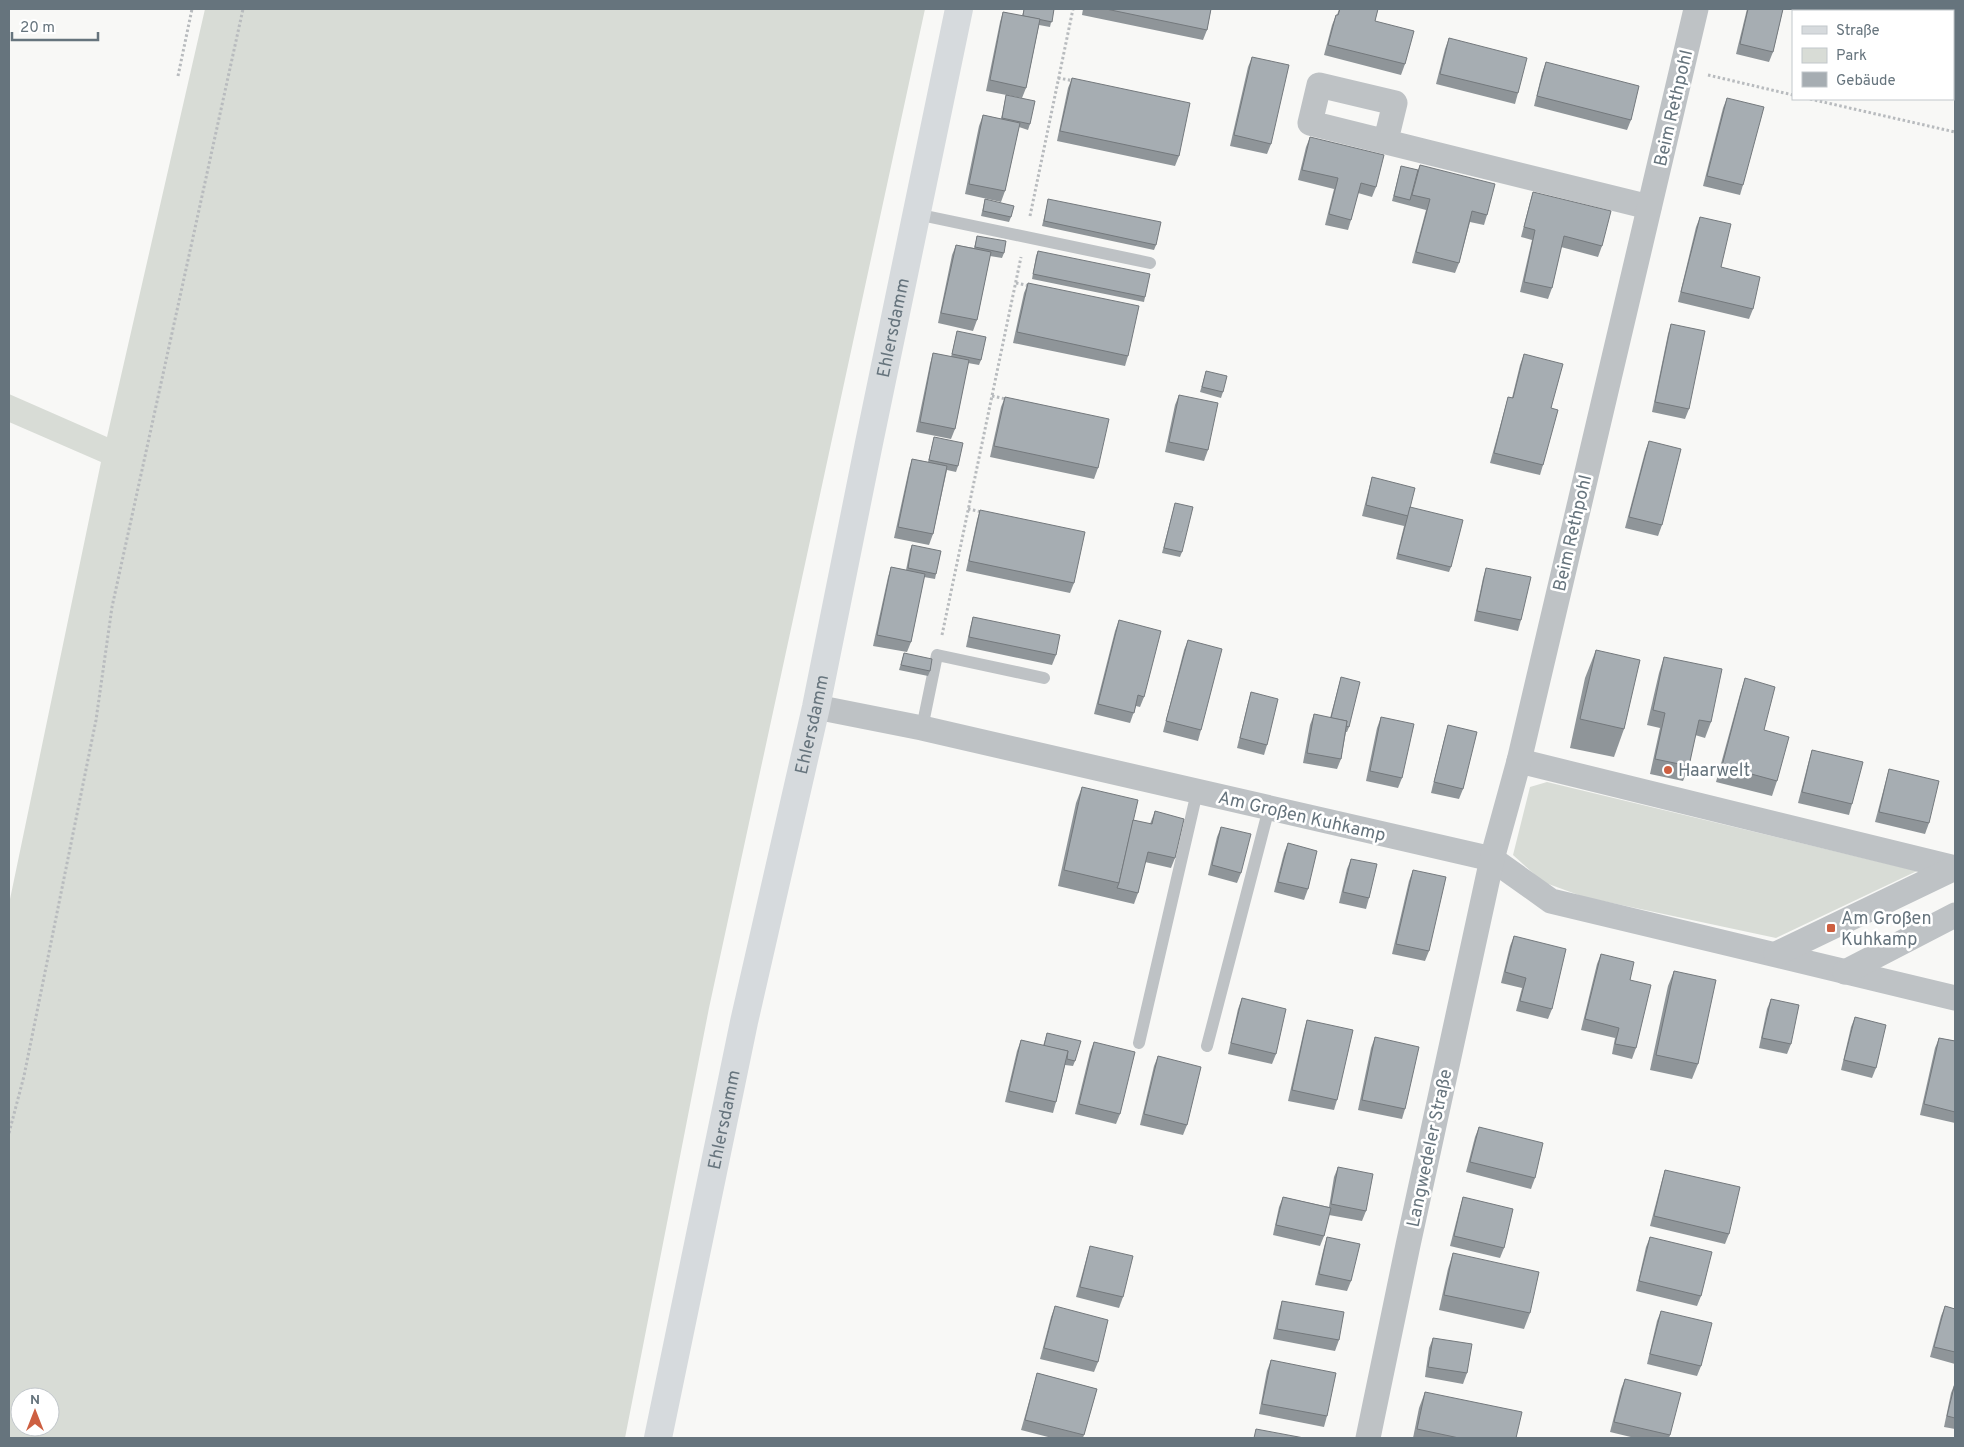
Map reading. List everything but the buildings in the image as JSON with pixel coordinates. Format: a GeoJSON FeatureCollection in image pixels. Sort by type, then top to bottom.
{"type":"FeatureCollection","features":[{"type":"Feature","properties":{"kind":"street","name":"Ehlersdamm"},"geometry":{"type":"LineString","coordinates":[[658,1438],[744,1022],[816,707],[959,9]]}},
{"type":"Feature","properties":{"kind":"street","name":"Beim Rethpohl"},"geometry":{"type":"LineString","coordinates":[[1492,859],[1519,761],[1696,9]]}},
{"type":"Feature","properties":{"kind":"street"},"geometry":{"type":"LineString","coordinates":[[1386,140],[1649,207]]}},
{"type":"Feature","properties":{"kind":"street","name":"Am Großen Kuhkamp"},"geometry":{"type":"LineString","coordinates":[[816,707],[922,728],[1492,859],[1551,901],[1955,998]]}},
{"type":"Feature","properties":{"kind":"street"},"geometry":{"type":"LineString","coordinates":[[1519,761],[1955,868]]}},
{"type":"Feature","properties":{"kind":"street","name":"Langwedeler Straße"},"geometry":{"type":"LineString","coordinates":[[1368,1438],[1492,859]]}},
{"type":"Feature","properties":{"kind":"street"},"geometry":{"type":"LineString","coordinates":[[1776,954],[1955,868]]}},
{"type":"Feature","properties":{"kind":"street"},"geometry":{"type":"LineString","coordinates":[[1845,972],[1955,915]]}},
{"type":"Feature","properties":{"kind":"lane"},"geometry":{"type":"LineString","coordinates":[[916,214],[1150,263]]}},
{"type":"Feature","properties":{"kind":"lane"},"geometry":{"type":"LineString","coordinates":[[922,728],[937,655],[1044,678]]}},
{"type":"Feature","properties":{"kind":"lane"},"geometry":{"type":"LineString","coordinates":[[1139,1044],[1196,792]]}},
{"type":"Feature","properties":{"kind":"lane"},"geometry":{"type":"LineString","coordinates":[[1208,1046],[1268,808]]}},
{"type":"Feature","properties":{"kind":"path"},"geometry":{"type":"LineString","coordinates":[[178,76],[192,9]]}},
{"type":"Feature","properties":{"kind":"path"},"geometry":{"type":"LineString","coordinates":[[9,1133],[24,1076],[96,720],[112,607],[242,9]]}},
{"type":"Feature","properties":{"kind":"path"},"geometry":{"type":"LineString","coordinates":[[937,655],[1072,9]]}},
{"type":"Feature","properties":{"kind":"path"},"geometry":{"type":"LineString","coordinates":[[1680,74],[1699,73],[1792,95]]}},
{"type":"Feature","properties":{"kind":"path"},"geometry":{"type":"LineString","coordinates":[[1058,78],[1077,82]]}},
{"type":"Feature","properties":{"kind":"path"},"geometry":{"type":"LineString","coordinates":[[1814,100],[1955,132]]}},
{"type":"Feature","properties":{"kind":"path"},"geometry":{"type":"LineString","coordinates":[[1016,283],[1034,287]]}},
{"type":"Feature","properties":{"kind":"path"},"geometry":{"type":"LineString","coordinates":[[992,396],[1011,400]]}},
{"type":"Feature","properties":{"kind":"path"},"geometry":{"type":"LineString","coordinates":[[968,509],[986,513]]}},
{"type":"Feature","properties":{"kind":"green space"},"geometry":{"type":"Polygon","coordinates":[[[205,9],[925,9],[709,1008],[625,1438],[9,1438],[9,904],[101,462],[9,422],[9,394],[107,437],[205,9]]]}},
{"type":"Feature","properties":{"kind":"green space"},"geometry":{"type":"Polygon","coordinates":[[[1547,782],[1917,871],[1776,938],[1584,897],[1543,882],[1513,855],[1530,787],[1547,782]]]}},
{"type":"Feature","properties":{"kind":"place","name":"Haarwelt"},"geometry":{"type":"Point","coordinates":[1668,770]}},
{"type":"Feature","properties":{"kind":"place","name":"Am Großen Kuhkamp"},"geometry":{"type":"Point","coordinates":[1831,928]}}]}
